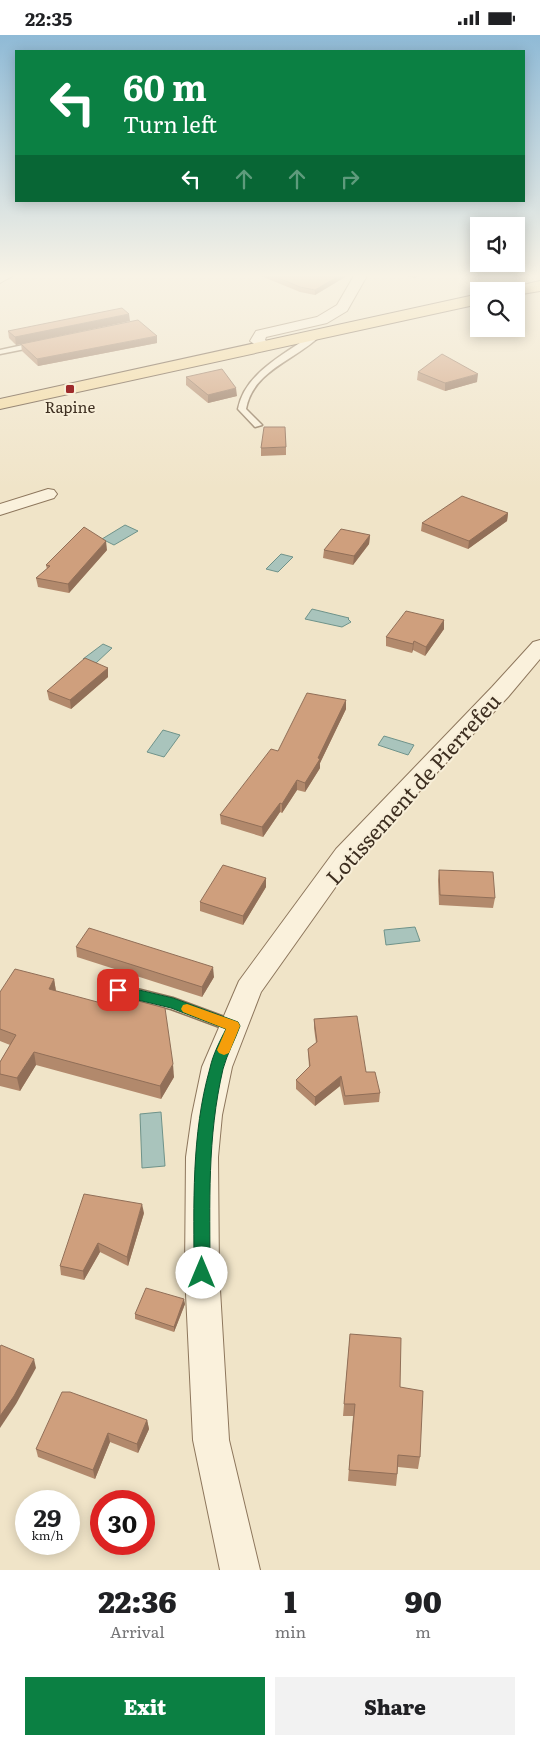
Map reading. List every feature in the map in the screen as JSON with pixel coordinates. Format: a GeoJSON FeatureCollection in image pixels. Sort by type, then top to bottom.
{"type":"FeatureCollection","features":[{"type":"Feature","properties":{"kind":"main road"},"geometry":{"type":"LineString","coordinates":[[0,404],[272,346]]}},
{"type":"Feature","properties":{"kind":"main road"},"geometry":{"type":"LineString","coordinates":[[0,409],[167,369]]}},
{"type":"Feature","properties":{"kind":"street"},"geometry":{"type":"LineString","coordinates":[[0,510],[48,494]]}},
{"type":"Feature","properties":{"kind":"street","name":"Lotissement de Pierrefeu"},"geometry":{"type":"LineString","coordinates":[[240,1570],[211,1440],[202,1273],[202,1157],[206,1123],[217,1067],[249,987],[345,855],[500,692],[540,646]]}},
{"type":"Feature","properties":{"kind":"lane"},"geometry":{"type":"LineString","coordinates":[[0,352],[29,346]]}},
{"type":"Feature","properties":{"kind":"lane"},"geometry":{"type":"LineString","coordinates":[[258,425],[242,409],[242,400],[248,390],[275,364],[304,346]]}},
{"type":"Feature","properties":{"kind":"lane"},"geometry":{"type":"LineString","coordinates":[[118,990],[173,1003],[234,1026]]}},
{"type":"Feature","properties":{"kind":"water"},"geometry":{"type":"Polygon","coordinates":[[[125,525],[138,531],[114,545],[102,539],[125,525]]]}},
{"type":"Feature","properties":{"kind":"water"},"geometry":{"type":"Polygon","coordinates":[[[281,554],[293,557],[278,572],[266,569],[281,554]]]}},
{"type":"Feature","properties":{"kind":"water"},"geometry":{"type":"Polygon","coordinates":[[[312,609],[349,618],[351,622],[342,627],[305,619],[312,609]]]}},
{"type":"Feature","properties":{"kind":"water"},"geometry":{"type":"Polygon","coordinates":[[[103,644],[112,648],[96,663],[83,659],[103,644]]]}},
{"type":"Feature","properties":{"kind":"water"},"geometry":{"type":"Polygon","coordinates":[[[163,730],[180,735],[164,757],[147,752],[163,730]]]}},
{"type":"Feature","properties":{"kind":"water"},"geometry":{"type":"Polygon","coordinates":[[[384,736],[414,745],[408,755],[378,745],[384,736]]]}},
{"type":"Feature","properties":{"kind":"water"},"geometry":{"type":"Polygon","coordinates":[[[415,927],[420,941],[386,945],[384,930],[415,927]]]}},
{"type":"Feature","properties":{"kind":"water"},"geometry":{"type":"Polygon","coordinates":[[[161,1112],[165,1166],[142,1168],[140,1114],[161,1112]]]}},
{"type":"Feature","properties":{"kind":"building"},"geometry":{"type":"Polygon","coordinates":[[[23,346],[107,346],[37,359],[23,346]]]}},
{"type":"Feature","properties":{"kind":"building"},"geometry":{"type":"Polygon","coordinates":[[[442,354],[478,374],[445,383],[418,372],[442,354]]]}},
{"type":"Feature","properties":{"kind":"building"},"geometry":{"type":"Polygon","coordinates":[[[222,369],[236,388],[208,395],[186,377],[222,369]]]}},
{"type":"Feature","properties":{"kind":"building"},"geometry":{"type":"Polygon","coordinates":[[[264,427],[285,427],[286,447],[261,448],[264,427]]]}},
{"type":"Feature","properties":{"kind":"building"},"geometry":{"type":"Polygon","coordinates":[[[462,496],[508,513],[469,541],[422,523],[462,496]]]}},
{"type":"Feature","properties":{"kind":"building"},"geometry":{"type":"Polygon","coordinates":[[[84,527],[106,541],[68,584],[36,578],[50,566],[46,565],[84,527]]]}},
{"type":"Feature","properties":{"kind":"building"},"geometry":{"type":"Polygon","coordinates":[[[341,529],[370,535],[354,556],[324,550],[341,529]]]}},
{"type":"Feature","properties":{"kind":"building"},"geometry":{"type":"Polygon","coordinates":[[[406,611],[444,620],[426,647],[414,641],[413,644],[386,637],[406,611]]]}},
{"type":"Feature","properties":{"kind":"building"},"geometry":{"type":"Polygon","coordinates":[[[85,658],[108,668],[70,700],[47,691],[85,658]]]}},
{"type":"Feature","properties":{"kind":"building"},"geometry":{"type":"Polygon","coordinates":[[[307,693],[346,700],[318,758],[320,759],[305,783],[297,780],[282,804],[280,803],[262,827],[220,815],[271,749],[278,751],[307,693]]]}},
{"type":"Feature","properties":{"kind":"building"},"geometry":{"type":"Polygon","coordinates":[[[223,865],[266,878],[243,916],[200,902],[223,865]]]}},
{"type":"Feature","properties":{"kind":"building"},"geometry":{"type":"Polygon","coordinates":[[[439,870],[493,872],[495,898],[440,895],[439,870]]]}},
{"type":"Feature","properties":{"kind":"building"},"geometry":{"type":"Polygon","coordinates":[[[89,928],[213,967],[202,987],[76,947],[89,928]]]}},
{"type":"Feature","properties":{"kind":"building"},"geometry":{"type":"Polygon","coordinates":[[[15,969],[54,979],[49,989],[116,1007],[123,997],[165,1008],[173,1064],[160,1086],[34,1052],[17,1078],[0,1074],[0,1062],[16,1035],[0,1029],[0,992],[15,969]]]}},
{"type":"Feature","properties":{"kind":"building"},"geometry":{"type":"Polygon","coordinates":[[[357,1016],[366,1072],[375,1072],[380,1093],[345,1096],[341,1076],[315,1097],[296,1080],[310,1066],[308,1049],[317,1042],[314,1019],[357,1016]]]}},
{"type":"Feature","properties":{"kind":"building"},"geometry":{"type":"Polygon","coordinates":[[[84,1194],[142,1204],[127,1257],[98,1243],[83,1271],[60,1266],[84,1194]]]}},
{"type":"Feature","properties":{"kind":"building"},"geometry":{"type":"Polygon","coordinates":[[[146,1288],[184,1299],[174,1327],[135,1314],[146,1288]]]}},
{"type":"Feature","properties":{"kind":"building"},"geometry":{"type":"Polygon","coordinates":[[[350,1334],[401,1338],[400,1387],[423,1391],[420,1457],[398,1455],[397,1474],[349,1470],[355,1404],[344,1404],[350,1334]]]}},
{"type":"Feature","properties":{"kind":"building"},"geometry":{"type":"Polygon","coordinates":[[[1,1345],[34,1359],[14,1396],[0,1416],[0,1347],[1,1345]]]}},
{"type":"Feature","properties":{"kind":"building"},"geometry":{"type":"Polygon","coordinates":[[[62,1392],[70,1392],[147,1420],[137,1444],[108,1433],[93,1470],[36,1449],[62,1392]]]}},
{"type":"Feature","properties":{"kind":"slow traffic"},"geometry":{"type":"LineString","coordinates":[[187,1009],[234,1026],[224,1050]]}},
{"type":"Feature","properties":{"kind":"place","name":"Rapine"},"geometry":{"type":"Point","coordinates":[70,389]}},
{"type":"Feature","properties":{"kind":"route"},"geometry":{"type":"LineString","coordinates":[[118,990],[173,1003],[234,1026],[217,1067],[207,1115],[202,1157],[202,1273]]}}]}
